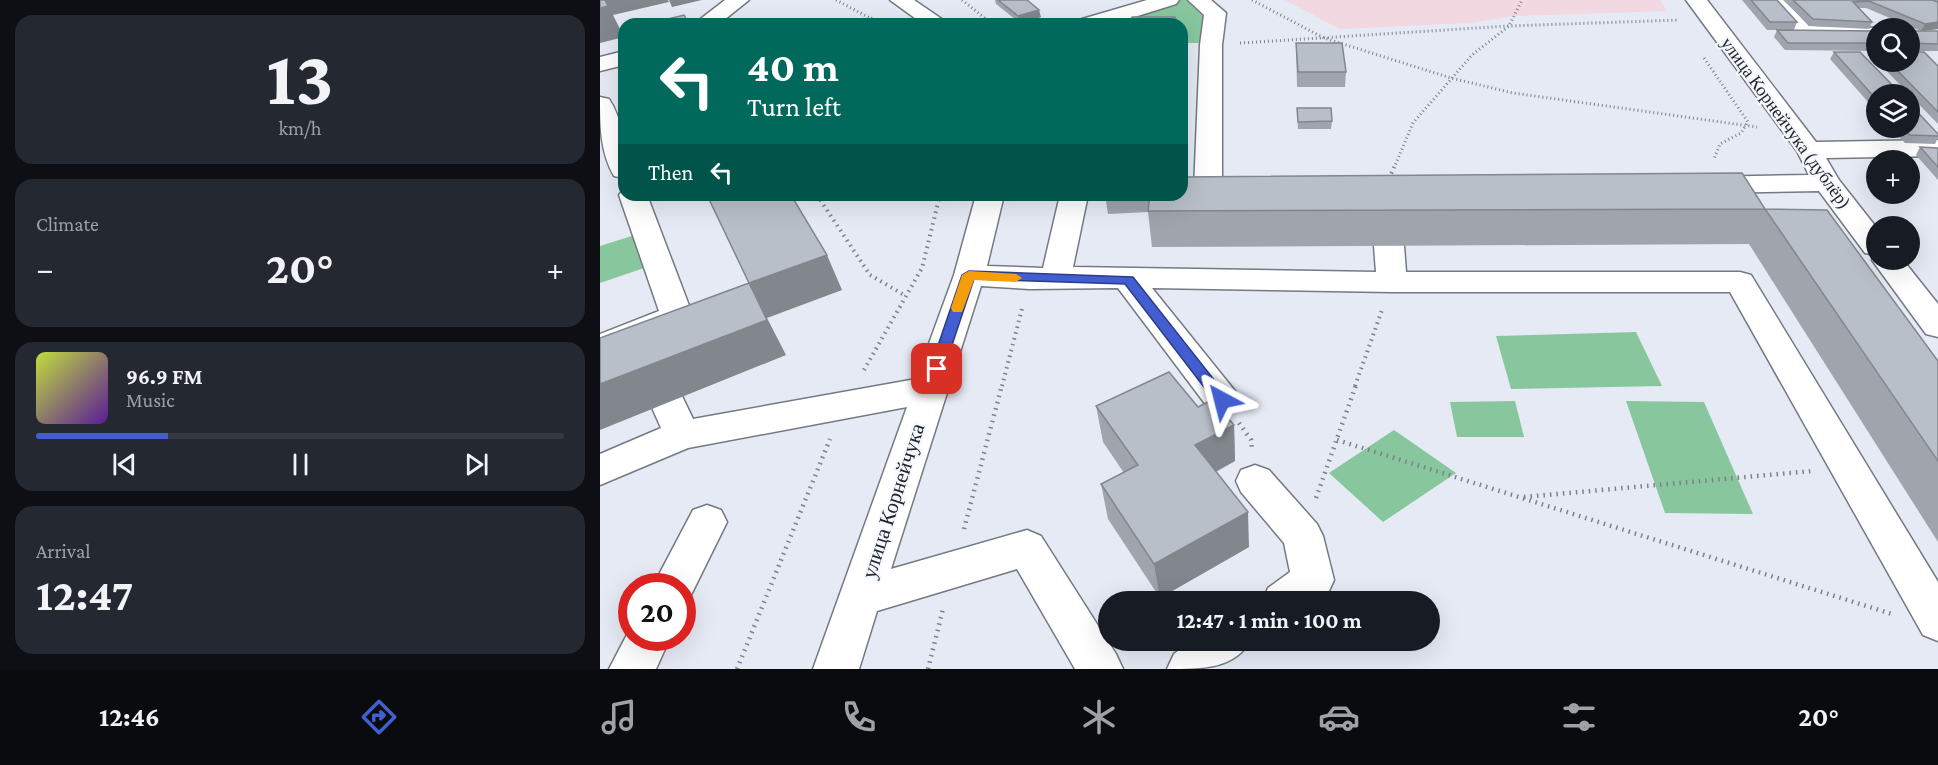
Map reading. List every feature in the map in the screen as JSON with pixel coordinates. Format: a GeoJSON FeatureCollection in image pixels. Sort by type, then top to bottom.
{"type":"FeatureCollection","features":[{"type":"Feature","properties":{"kind":"street"},"geometry":{"type":"LineString","coordinates":[[714,18],[739,0]]}},
{"type":"Feature","properties":{"kind":"street"},"geometry":{"type":"LineString","coordinates":[[900,0],[928,18]]}},
{"type":"Feature","properties":{"kind":"street"},"geometry":{"type":"LineString","coordinates":[[1088,0],[1112,17]]}},
{"type":"Feature","properties":{"kind":"street"},"geometry":{"type":"LineString","coordinates":[[1109,18],[1169,0]]}},
{"type":"Feature","properties":{"kind":"street"},"geometry":{"type":"LineString","coordinates":[[1198,0],[1215,13],[1211,45],[1208,189],[1267,189]]}},
{"type":"Feature","properties":{"kind":"street"},"geometry":{"type":"LineString","coordinates":[[1772,0],[1803,32],[1866,34]]}},
{"type":"Feature","properties":{"kind":"street","name":"улица Корнейчука (дублёр)"},"geometry":{"type":"LineString","coordinates":[[1690,10],[1803,142],[1827,183],[1866,233]]}},
{"type":"Feature","properties":{"kind":"street"},"geometry":{"type":"LineString","coordinates":[[600,64],[618,60]]}},
{"type":"Feature","properties":{"kind":"street"},"geometry":{"type":"LineString","coordinates":[[602,118],[618,156]]}},
{"type":"Feature","properties":{"kind":"street"},"geometry":{"type":"LineString","coordinates":[[1803,142],[1936,137]]}},
{"type":"Feature","properties":{"kind":"street"},"geometry":{"type":"LineString","coordinates":[[1677,185],[1827,183]]}},
{"type":"Feature","properties":{"kind":"street"},"geometry":{"type":"LineString","coordinates":[[600,347],[677,316],[635,201]]}},
{"type":"Feature","properties":{"kind":"street","name":"улица Корнейчука"},"geometry":{"type":"LineString","coordinates":[[836,669],[969,275],[988,201]]}},
{"type":"Feature","properties":{"kind":"street"},"geometry":{"type":"LineString","coordinates":[[1043,278],[1072,201]]}},
{"type":"Feature","properties":{"kind":"street"},"geometry":{"type":"LineString","coordinates":[[1389,246],[1392,282]]}},
{"type":"Feature","properties":{"kind":"street"},"geometry":{"type":"LineString","coordinates":[[1895,270],[1938,326]]}},
{"type":"Feature","properties":{"kind":"street"},"geometry":{"type":"LineString","coordinates":[[969,275],[1128,280],[1740,282],[1938,621]]}},
{"type":"Feature","properties":{"kind":"street"},"geometry":{"type":"LineString","coordinates":[[1128,280],[1222,400]]}},
{"type":"Feature","properties":{"kind":"street"},"geometry":{"type":"LineString","coordinates":[[640,331],[654,362]]}},
{"type":"Feature","properties":{"kind":"street"},"geometry":{"type":"LineString","coordinates":[[600,470],[682,435],[929,390]]}},
{"type":"Feature","properties":{"kind":"street"},"geometry":{"type":"LineString","coordinates":[[668,403],[682,435]]}},
{"type":"Feature","properties":{"kind":"street"},"geometry":{"type":"LineString","coordinates":[[1255,482],[1303,536],[1313,580],[1298,591]]}},
{"type":"Feature","properties":{"kind":"street"},"geometry":{"type":"LineString","coordinates":[[681,573],[707,522]]}},
{"type":"Feature","properties":{"kind":"street"},"geometry":{"type":"LineString","coordinates":[[861,597],[1027,548],[1100,669]]}},
{"type":"Feature","properties":{"kind":"street"},"geometry":{"type":"LineString","coordinates":[[632,669],[641,651]]}},
{"type":"Feature","properties":{"kind":"street"},"geometry":{"type":"LineString","coordinates":[[1190,669],[1214,651]]}},
{"type":"Feature","properties":{"kind":"path"},"geometry":{"type":"LineString","coordinates":[[836,0],[874,18]]}},
{"type":"Feature","properties":{"kind":"path"},"geometry":{"type":"LineString","coordinates":[[962,0],[984,18]]}},
{"type":"Feature","properties":{"kind":"path"},"geometry":{"type":"LineString","coordinates":[[1252,0],[1324,38],[1451,78],[1572,102],[1746,125],[1803,142]]}},
{"type":"Feature","properties":{"kind":"path"},"geometry":{"type":"LineString","coordinates":[[1388,180],[1413,123],[1472,55],[1509,27],[1522,0]]}},
{"type":"Feature","properties":{"kind":"path"},"geometry":{"type":"LineString","coordinates":[[1211,45],[1509,27],[1677,20],[1690,10]]}},
{"type":"Feature","properties":{"kind":"path"},"geometry":{"type":"LineString","coordinates":[[1677,20],[1684,30]]}},
{"type":"Feature","properties":{"kind":"path"},"geometry":{"type":"LineString","coordinates":[[1703,57],[1748,122],[1741,133],[1720,144],[1713,160],[1724,185]]}},
{"type":"Feature","properties":{"kind":"path"},"geometry":{"type":"LineString","coordinates":[[821,201],[870,275],[906,296]]}},
{"type":"Feature","properties":{"kind":"path"},"geometry":{"type":"LineString","coordinates":[[928,669],[1015,328],[1043,278]]}},
{"type":"Feature","properties":{"kind":"path"},"geometry":{"type":"LineString","coordinates":[[1303,536],[1392,282]]}},
{"type":"Feature","properties":{"kind":"path"},"geometry":{"type":"LineString","coordinates":[[1222,400],[1251,440],[1255,482]]}},
{"type":"Feature","properties":{"kind":"path"},"geometry":{"type":"LineString","coordinates":[[1337,440],[1904,618]]}},
{"type":"Feature","properties":{"kind":"path"},"geometry":{"type":"LineString","coordinates":[[1520,497],[1848,468]]}},
{"type":"Feature","properties":{"kind":"shaded area"},"geometry":{"type":"Polygon","coordinates":[[[1285,0],[1660,0],[1667,11],[1516,16],[1470,23],[1340,29],[1285,0]]]}},
{"type":"Feature","properties":{"kind":"green space"},"geometry":{"type":"Polygon","coordinates":[[[1178,0],[1190,0],[1210,15],[1205,43],[1188,43],[1188,18],[1120,18],[1178,0]]]}},
{"type":"Feature","properties":{"kind":"green space"},"geometry":{"type":"Polygon","coordinates":[[[638,234],[650,266],[600,283],[600,246],[638,234]]]}},
{"type":"Feature","properties":{"kind":"green space"},"geometry":{"type":"Polygon","coordinates":[[[1636,332],[1662,386],[1511,389],[1496,336],[1636,332]]]}},
{"type":"Feature","properties":{"kind":"green space"},"geometry":{"type":"Polygon","coordinates":[[[1515,401],[1524,437],[1457,437],[1450,402],[1515,401]]]}},
{"type":"Feature","properties":{"kind":"green space"},"geometry":{"type":"Polygon","coordinates":[[[1626,401],[1704,402],[1753,514],[1665,513],[1626,401]]]}},
{"type":"Feature","properties":{"kind":"green space"},"geometry":{"type":"Polygon","coordinates":[[[1394,430],[1456,473],[1383,522],[1329,473],[1394,430]]]}},
{"type":"Feature","properties":{"kind":"building"},"geometry":{"type":"Polygon","coordinates":[[[600,0],[605,0],[608,6],[600,8],[600,0]]]}},
{"type":"Feature","properties":{"kind":"building"},"geometry":{"type":"Polygon","coordinates":[[[998,0],[1027,0],[1039,10],[1018,16],[998,0]]]}},
{"type":"Feature","properties":{"kind":"building"},"geometry":{"type":"Polygon","coordinates":[[[1751,0],[1777,0],[1797,22],[1770,22],[1751,0]]]}},
{"type":"Feature","properties":{"kind":"building"},"geometry":{"type":"Polygon","coordinates":[[[1793,0],[1932,0],[1938,2],[1938,22],[1925,24],[1920,22],[1920,18],[1910,18],[1869,1],[1853,2],[1868,18],[1866,18],[1866,22],[1813,19],[1793,0]]]}},
{"type":"Feature","properties":{"kind":"building"},"geometry":{"type":"Polygon","coordinates":[[[1132,17],[1175,17],[1175,18],[1132,17]]]}},
{"type":"Feature","properties":{"kind":"building"},"geometry":{"type":"Polygon","coordinates":[[[1777,30],[1866,31],[1866,43],[1788,43],[1777,30]]]}},
{"type":"Feature","properties":{"kind":"building"},"geometry":{"type":"Polygon","coordinates":[[[1920,31],[1938,31],[1938,44],[1920,43],[1920,31]]]}},
{"type":"Feature","properties":{"kind":"building"},"geometry":{"type":"Polygon","coordinates":[[[1296,43],[1342,43],[1346,72],[1298,72],[1296,43]]]}},
{"type":"Feature","properties":{"kind":"building"},"geometry":{"type":"Polygon","coordinates":[[[1834,52],[1860,52],[1866,58],[1866,72],[1880,72],[1891,84],[1866,84],[1866,88],[1834,52]]]}},
{"type":"Feature","properties":{"kind":"building"},"geometry":{"type":"Polygon","coordinates":[[[1920,52],[1924,52],[1938,66],[1938,112],[1920,94],[1920,84],[1911,84],[1899,72],[1920,72],[1920,52]]]}},
{"type":"Feature","properties":{"kind":"building"},"geometry":{"type":"Polygon","coordinates":[[[1297,108],[1331,108],[1332,121],[1298,122],[1297,108]]]}},
{"type":"Feature","properties":{"kind":"building"},"geometry":{"type":"Polygon","coordinates":[[[1920,115],[1938,134],[1938,136],[1920,135],[1920,115]]]}},
{"type":"Feature","properties":{"kind":"building"},"geometry":{"type":"Polygon","coordinates":[[[1920,147],[1938,148],[1938,167],[1920,147]]]}},
{"type":"Feature","properties":{"kind":"building"},"geometry":{"type":"Polygon","coordinates":[[[1742,173],[1765,209],[1148,211],[1149,201],[1188,201],[1188,177],[1742,173]]]}},
{"type":"Feature","properties":{"kind":"building"},"geometry":{"type":"Polygon","coordinates":[[[710,201],[795,201],[827,255],[749,283],[710,201]]]}},
{"type":"Feature","properties":{"kind":"building"},"geometry":{"type":"Polygon","coordinates":[[[1765,209],[1827,210],[1866,263],[1866,270],[1871,270],[1938,361],[1938,461],[1765,209]]]}},
{"type":"Feature","properties":{"kind":"building"},"geometry":{"type":"Polygon","coordinates":[[[749,283],[767,320],[600,384],[600,338],[749,283]]]}},
{"type":"Feature","properties":{"kind":"building"},"geometry":{"type":"Polygon","coordinates":[[[1169,372],[1198,407],[1212,400],[1234,425],[1195,445],[1248,512],[1154,564],[1101,484],[1138,465],[1096,406],[1169,372]]]}},
{"type":"Feature","properties":{"kind":"slow traffic"},"geometry":{"type":"LineString","coordinates":[[958,308],[969,275],[1016,278]]}},
{"type":"Feature","properties":{"kind":"route"},"geometry":{"type":"LineString","coordinates":[[937,369],[969,275],[1030,279],[1056,277],[1128,280],[1222,400]]}}]}
